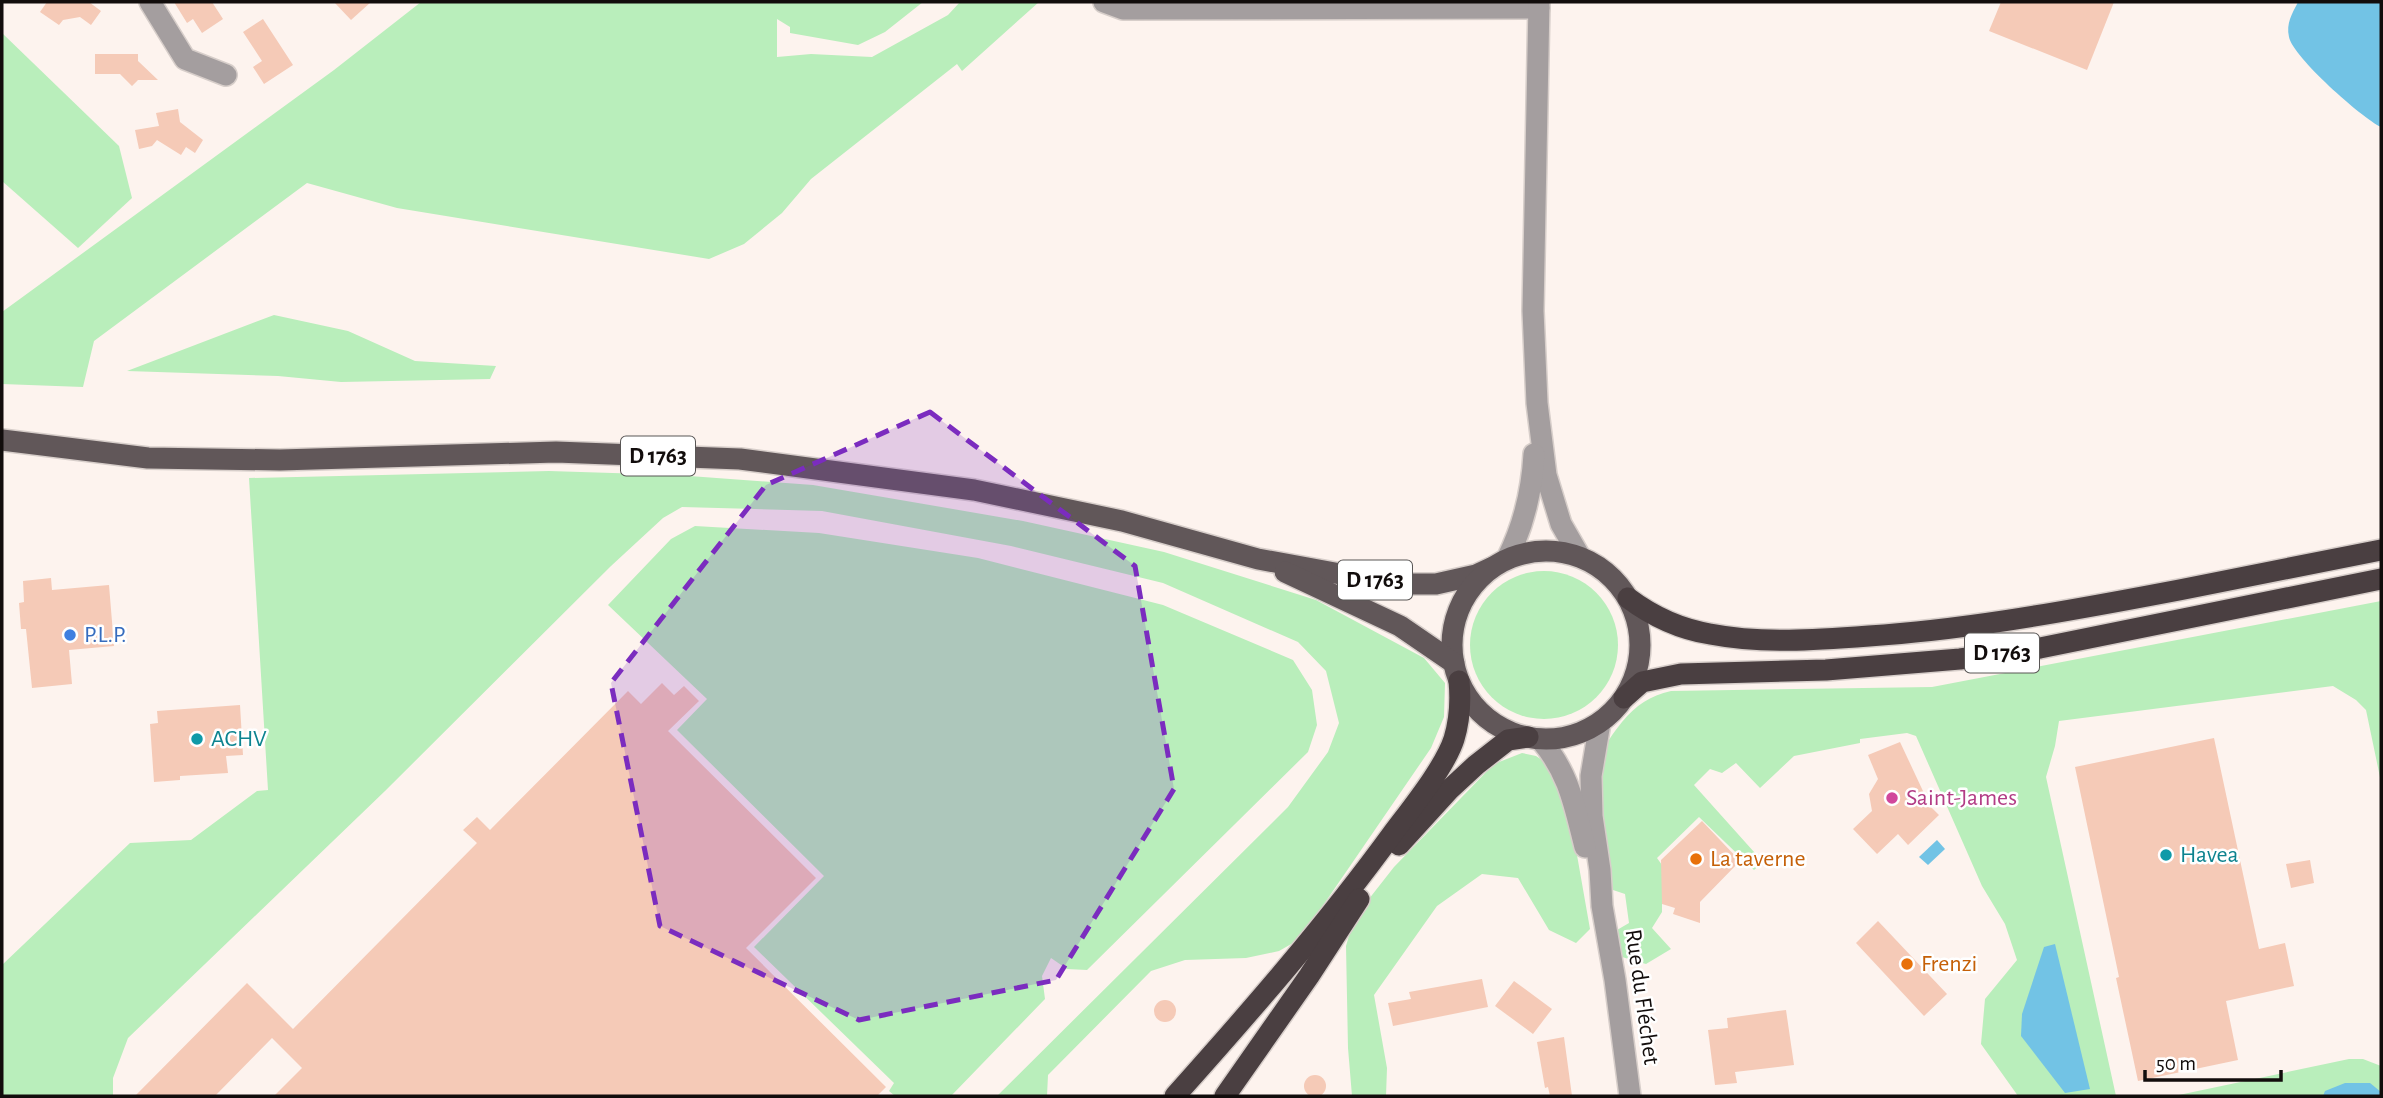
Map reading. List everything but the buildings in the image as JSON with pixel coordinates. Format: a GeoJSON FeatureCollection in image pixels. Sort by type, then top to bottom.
{"type":"FeatureCollection","features":[{"type":"Feature","properties":{"kind":"highway","name":"D 1763"},"geometry":{"type":"LineString","coordinates":[[1628,598],[1667,621],[1708,634],[1776,640],[1856,637],[1936,630],[2049,614],[2381,550]]}},
{"type":"Feature","properties":{"kind":"highway","name":"D 1763"},"geometry":{"type":"LineString","coordinates":[[1624,698],[1642,682],[1681,674],[1826,670],[1960,659],[2039,648],[2381,579]]}},
{"type":"Feature","properties":{"kind":"highway"},"geometry":{"type":"LineString","coordinates":[[1175,1096],[1361,878],[1419,798],[1453,742],[1461,710],[1457,672]]}},
{"type":"Feature","properties":{"kind":"highway"},"geometry":{"type":"LineString","coordinates":[[1225,1096],[1396,848],[1450,789],[1507,740],[1534,738]]}},
{"type":"Feature","properties":{"kind":"main road","name":"D 1763"},"geometry":{"type":"LineString","coordinates":[[2,440],[148,458],[280,460],[556,452],[740,460],[974,489],[1122,520],[1258,559],[1395,584],[1436,583],[1476,575],[1499,564]]}},
{"type":"Feature","properties":{"kind":"main road","name":"D 1763"},"geometry":{"type":"LineString","coordinates":[[2,450],[47,446]]}},
{"type":"Feature","properties":{"kind":"main road"},"geometry":{"type":"LineString","coordinates":[[1556,551],[1580,557],[1615,580],[1628,598],[1637,622],[1640,648],[1636,674],[1624,698],[1600,723],[1587,730],[1564,737],[1534,738],[1506,730],[1487,718],[1471,701],[1457,672],[1452,637],[1458,610],[1472,587],[1499,564],[1531,552],[1556,551]]}},
{"type":"Feature","properties":{"kind":"main road","name":"D 1763"},"geometry":{"type":"LineString","coordinates":[[1258,559],[1400,625],[1457,672]]}},
{"type":"Feature","properties":{"kind":"street"},"geometry":{"type":"LineString","coordinates":[[150,2],[185,59],[226,75]]}},
{"type":"Feature","properties":{"kind":"street"},"geometry":{"type":"LineString","coordinates":[[1104,2],[1123,9],[1539,5],[1533,311],[1537,403],[1546,475],[1561,524],[1580,557]]}},
{"type":"Feature","properties":{"kind":"street"},"geometry":{"type":"LineString","coordinates":[[1499,564],[1524,521],[1533,475],[1537,403]]}},
{"type":"Feature","properties":{"kind":"street","name":"Rue du Fléchet"},"geometry":{"type":"LineString","coordinates":[[1600,723],[1591,776],[1592,816],[1602,906],[1630,1096]]}},
{"type":"Feature","properties":{"kind":"street","name":"Rue du Fléchet"},"geometry":{"type":"LineString","coordinates":[[1534,738],[1555,756],[1567,779],[1602,906]]}},
{"type":"Feature","properties":{"kind":"highlighted area"},"geometry":{"type":"Polygon","coordinates":[[[930,412],[1135,566],[1174,789],[1056,980],[859,1020],[660,926],[611,683],[766,485],[930,412]]]}},
{"type":"Feature","properties":{"kind":"green space"},"geometry":{"type":"Polygon","coordinates":[[[421,2],[923,2],[885,32],[858,45],[790,33],[790,27],[777,19],[777,57],[811,54],[872,57],[948,15],[960,2],[1039,2],[962,71],[957,64],[811,179],[782,213],[744,244],[709,259],[397,208],[307,183],[94,341],[83,387],[2,384],[2,312],[334,70],[421,2]]]}},
{"type":"Feature","properties":{"kind":"green space"},"geometry":{"type":"Polygon","coordinates":[[[2,33],[119,146],[132,198],[78,248],[2,181],[2,33]]]}},
{"type":"Feature","properties":{"kind":"green space"},"geometry":{"type":"Polygon","coordinates":[[[274,315],[348,331],[415,361],[496,366],[490,379],[341,382],[278,376],[127,371],[274,315]]]}},
{"type":"Feature","properties":{"kind":"green space"},"geometry":{"type":"Polygon","coordinates":[[[549,471],[676,475],[813,485],[1023,521],[1164,552],[1316,600],[1424,658],[1445,683],[1444,717],[1431,748],[1300,939],[1279,951],[1246,958],[1185,960],[1151,971],[1048,1075],[1047,1096],[997,1096],[1288,807],[1328,752],[1339,723],[1326,671],[1298,642],[1163,583],[1011,546],[822,511],[682,507],[663,518],[611,566],[385,791],[128,1038],[113,1078],[113,1096],[2,1096],[2,965],[130,843],[191,840],[257,791],[268,790],[249,478],[549,471]]]}},
{"type":"Feature","properties":{"kind":"green space"},"geometry":{"type":"Polygon","coordinates":[[[695,526],[819,533],[978,558],[1163,605],[1293,660],[1312,690],[1317,725],[1308,752],[1087,970],[1067,969],[1051,958],[1042,976],[1045,999],[951,1096],[895,1096],[889,1091],[894,1083],[754,947],[824,876],[677,730],[707,699],[608,605],[671,539],[695,526]]]}},
{"type":"Feature","properties":{"kind":"green space"},"geometry":{"type":"Polygon","coordinates":[[[1544,571],[1572,577],[1585,583],[1596,593],[1606,604],[1612,617],[1618,645],[1612,673],[1606,686],[1596,697],[1585,707],[1572,713],[1544,719],[1516,713],[1503,707],[1492,697],[1482,686],[1476,673],[1470,645],[1476,617],[1482,604],[1492,593],[1503,583],[1516,577],[1544,571]]]}},
{"type":"Feature","properties":{"kind":"green space"},"geometry":{"type":"Polygon","coordinates":[[[2381,601],[2381,782],[2366,710],[2356,700],[2333,686],[2059,721],[2046,777],[2116,1096],[2018,1096],[1981,1044],[1985,999],[2017,960],[2005,924],[1982,886],[1916,736],[1907,733],[1860,739],[1860,743],[1794,756],[1760,788],[1736,763],[1722,773],[1710,769],[1694,785],[1763,862],[1754,870],[1699,817],[1657,858],[1662,865],[1662,912],[1652,928],[1671,949],[1646,964],[1622,957],[1617,930],[1629,923],[1625,894],[1610,889],[1600,824],[1599,775],[1602,754],[1612,735],[1633,711],[1656,696],[1671,691],[1932,687],[2381,601]]]}},
{"type":"Feature","properties":{"kind":"green space"},"geometry":{"type":"Polygon","coordinates":[[[1522,753],[1536,756],[1551,766],[1574,838],[1590,929],[1576,943],[1549,930],[1518,878],[1482,874],[1437,906],[1374,995],[1387,1068],[1386,1096],[1352,1096],[1346,946],[1354,918],[1394,867],[1494,764],[1522,753]]]}},
{"type":"Feature","properties":{"kind":"green space"},"geometry":{"type":"Polygon","coordinates":[[[2349,1059],[2363,1059],[2381,1066],[2381,1096],[2174,1096],[2349,1059]]]}},
{"type":"Feature","properties":{"kind":"water"},"geometry":{"type":"Polygon","coordinates":[[[2298,2],[2381,2],[2381,127],[2329,86],[2293,46],[2288,27],[2298,2]]]}},
{"type":"Feature","properties":{"kind":"water"},"geometry":{"type":"Polygon","coordinates":[[[1937,840],[1945,849],[1928,865],[1919,857],[1937,840]]]}},
{"type":"Feature","properties":{"kind":"water"},"geometry":{"type":"Polygon","coordinates":[[[2055,944],[2090,1089],[2065,1093],[2021,1036],[2022,1014],[2044,947],[2055,944]]]}},
{"type":"Feature","properties":{"kind":"water"},"geometry":{"type":"Polygon","coordinates":[[[2345,1083],[2370,1083],[2381,1092],[2381,1096],[2323,1096],[2325,1091],[2345,1083]]]}},
{"type":"Feature","properties":{"kind":"place","name":"P.L.P."},"geometry":{"type":"Point","coordinates":[70,635]}},
{"type":"Feature","properties":{"kind":"place","name":"ACHV"},"geometry":{"type":"Point","coordinates":[197,739]}},
{"type":"Feature","properties":{"kind":"place","name":"Saint-James"},"geometry":{"type":"Point","coordinates":[1892,798]}},
{"type":"Feature","properties":{"kind":"place","name":"Havea"},"geometry":{"type":"Point","coordinates":[2166,855]}},
{"type":"Feature","properties":{"kind":"place","name":"La taverne"},"geometry":{"type":"Point","coordinates":[1696,859]}},
{"type":"Feature","properties":{"kind":"place","name":"Frenzi"},"geometry":{"type":"Point","coordinates":[1907,964]}}]}
